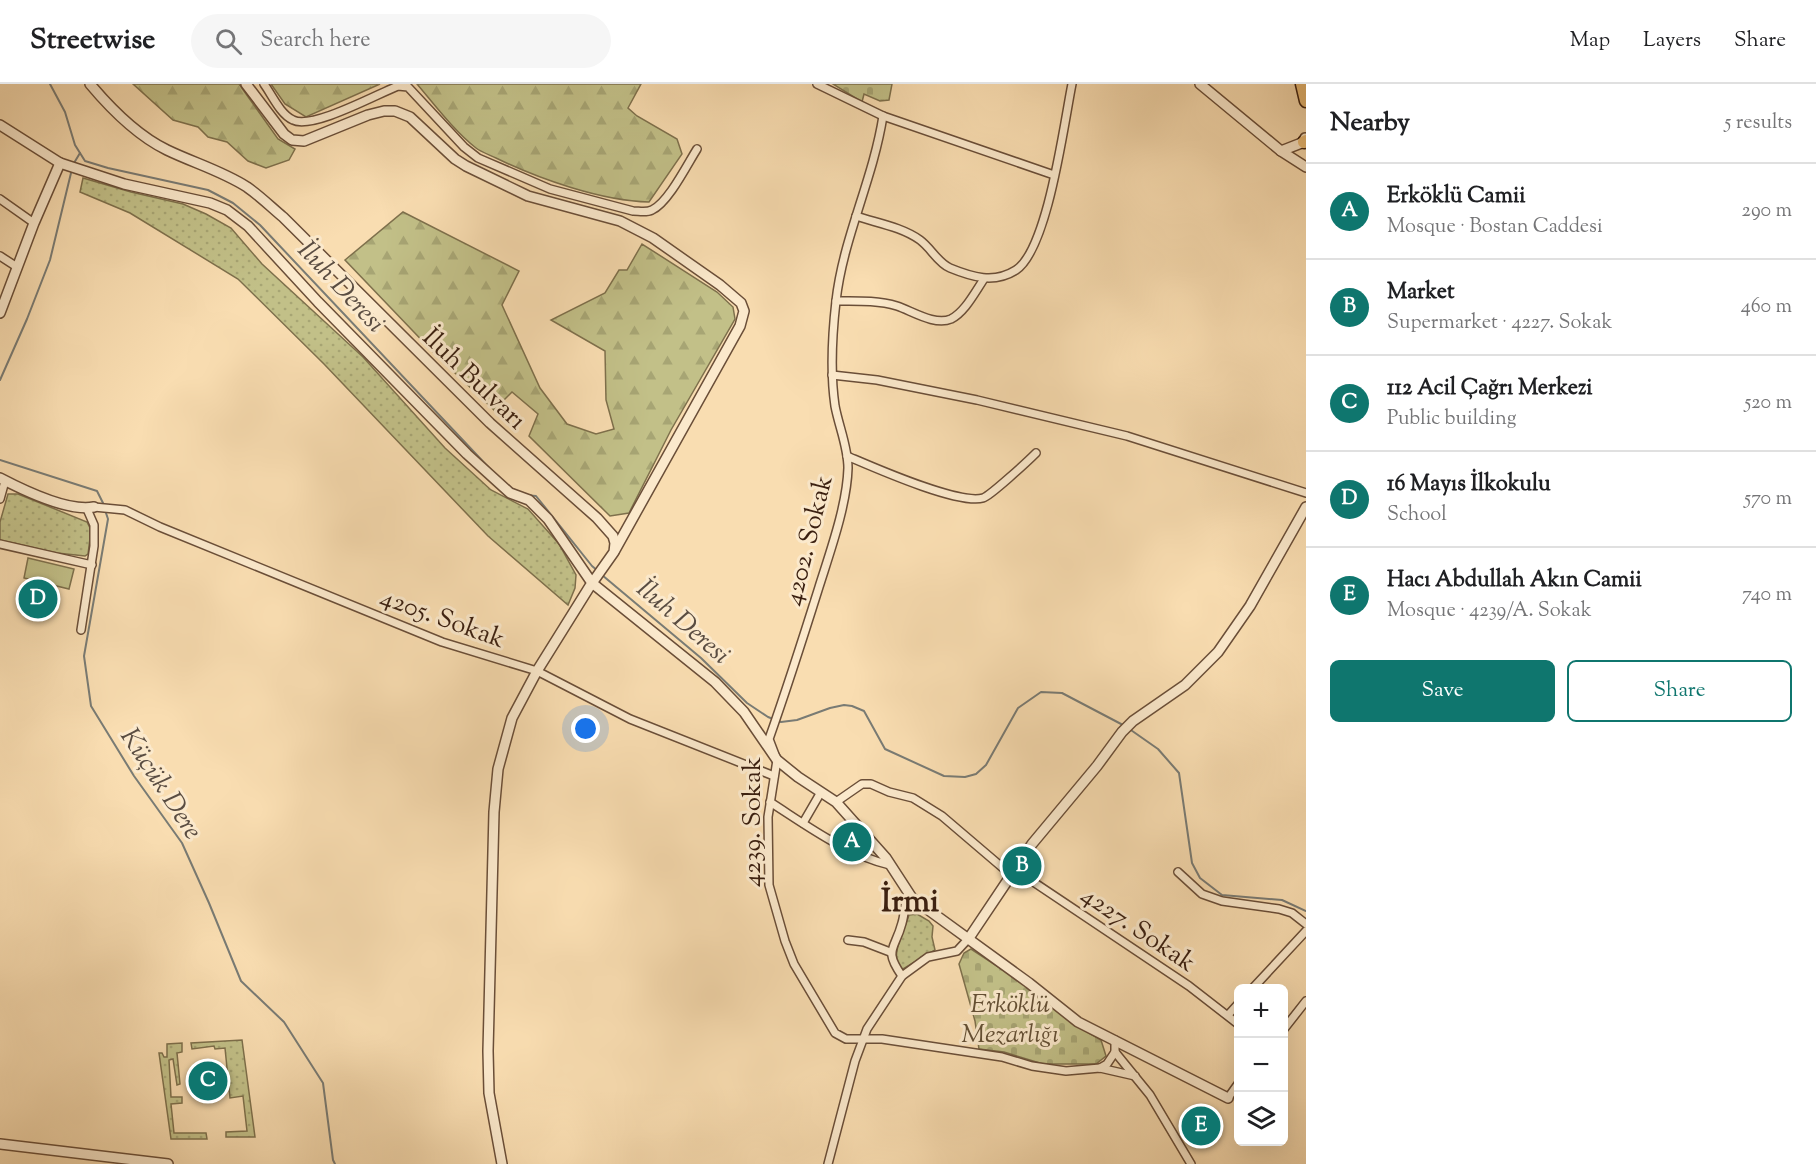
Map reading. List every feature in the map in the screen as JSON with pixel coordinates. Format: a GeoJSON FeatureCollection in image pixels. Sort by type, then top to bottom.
{"type":"FeatureCollection","features":[{"type":"Feature","properties":{"kind":"main road"},"geometry":{"type":"LineString","coordinates":[[1302,84],[1306,101]]}},
{"type":"Feature","properties":{"kind":"street","name":"İluh Bulvarı"},"geometry":{"type":"LineString","coordinates":[[90,84],[107,104],[150,140],[166,150],[228,176],[249,188],[283,217],[490,423],[608,529],[615,543],[612,556]]}},
{"type":"Feature","properties":{"kind":"street"},"geometry":{"type":"LineString","coordinates":[[246,84],[284,135],[297,141],[368,115],[389,110],[401,113],[421,125],[455,159],[466,166],[528,196],[620,220],[631,225],[739,299],[744,311],[740,326],[612,556],[593,581],[537,671],[512,718],[507,734],[498,769],[494,812],[488,1051],[489,1093],[502,1164]]}},
{"type":"Feature","properties":{"kind":"street"},"geometry":{"type":"LineString","coordinates":[[264,84],[284,113],[294,121],[304,123],[323,118],[398,86],[408,87],[464,147],[478,158],[550,189],[633,211],[645,212],[656,207],[672,188],[697,149]]}},
{"type":"Feature","properties":{"kind":"street"},"geometry":{"type":"LineString","coordinates":[[817,84],[883,117],[1054,175]]}},
{"type":"Feature","properties":{"kind":"street"},"geometry":{"type":"LineString","coordinates":[[856,216],[909,234],[929,247],[946,266],[984,279],[1010,274],[1017,270],[1026,260],[1040,230],[1054,175],[1072,84]]}},
{"type":"Feature","properties":{"kind":"street"},"geometry":{"type":"LineString","coordinates":[[1200,84],[1281,150],[1306,167]]}},
{"type":"Feature","properties":{"kind":"street","name":"4202. Sokak"},"geometry":{"type":"LineString","coordinates":[[774,724],[831,549],[844,494],[848,470],[847,456],[835,406],[832,375],[836,301],[847,245],[879,140],[883,117]]}},
{"type":"Feature","properties":{"kind":"street"},"geometry":{"type":"LineString","coordinates":[[0,125],[60,163],[124,184],[210,203],[227,210],[248,226],[318,302],[467,454],[504,489],[529,500],[548,519],[593,581],[715,682],[744,712],[777,760],[836,802],[875,844],[908,894],[1078,1022],[1228,1098],[1234,1090]]}},
{"type":"Feature","properties":{"kind":"street"},"geometry":{"type":"LineString","coordinates":[[1281,150],[1306,140]]}},
{"type":"Feature","properties":{"kind":"street"},"geometry":{"type":"LineString","coordinates":[[0,314],[34,223],[60,163]]}},
{"type":"Feature","properties":{"kind":"street"},"geometry":{"type":"LineString","coordinates":[[0,199],[34,223]]}},
{"type":"Feature","properties":{"kind":"street"},"geometry":{"type":"LineString","coordinates":[[0,256],[17,267]]}},
{"type":"Feature","properties":{"kind":"street"},"geometry":{"type":"LineString","coordinates":[[836,301],[894,305],[930,319],[942,321],[951,319],[961,312],[984,279]]}},
{"type":"Feature","properties":{"kind":"street"},"geometry":{"type":"LineString","coordinates":[[832,375],[877,380],[976,400],[1127,436],[1306,493]]}},
{"type":"Feature","properties":{"kind":"street"},"geometry":{"type":"LineString","coordinates":[[847,456],[894,475],[971,500],[986,497],[1036,453]]}},
{"type":"Feature","properties":{"kind":"street"},"geometry":{"type":"LineString","coordinates":[[0,499],[3,479],[67,505],[90,508],[94,525],[92,565],[81,630]]}},
{"type":"Feature","properties":{"kind":"street"},"geometry":{"type":"LineString","coordinates":[[828,1164],[863,1039],[867,1029],[902,976],[928,957],[957,951],[969,938],[1032,844],[1122,732],[1133,721],[1185,685],[1218,652],[1250,606],[1306,507]]}},
{"type":"Feature","properties":{"kind":"street","name":"4205. Sokak"},"geometry":{"type":"LineString","coordinates":[[90,508],[125,510],[160,527],[408,629],[442,642],[537,671],[630,719],[774,776]]}},
{"type":"Feature","properties":{"kind":"street"},"geometry":{"type":"LineString","coordinates":[[0,544],[92,565]]}},
{"type":"Feature","properties":{"kind":"street","name":"4239. Sokak"},"geometry":{"type":"LineString","coordinates":[[774,724],[769,739],[777,760],[770,802],[769,885],[794,964],[835,1032],[846,1039],[882,1039],[1002,1057],[1032,1066],[1066,1071],[1101,1068],[1135,1076]]}},
{"type":"Feature","properties":{"kind":"street","name":"4227. Sokak"},"geometry":{"type":"LineString","coordinates":[[836,802],[862,783],[871,783],[889,792],[913,798],[942,816],[1012,872],[1234,1020]]}},
{"type":"Feature","properties":{"kind":"street"},"geometry":{"type":"LineString","coordinates":[[803,824],[821,792]]}},
{"type":"Feature","properties":{"kind":"street"},"geometry":{"type":"LineString","coordinates":[[770,802],[803,824],[867,860],[890,865]]}},
{"type":"Feature","properties":{"kind":"street"},"geometry":{"type":"LineString","coordinates":[[1178,872],[1202,894],[1222,901],[1279,909],[1292,913],[1306,924]]}},
{"type":"Feature","properties":{"kind":"street"},"geometry":{"type":"LineString","coordinates":[[902,976],[893,963],[890,952],[903,921],[908,894]]}},
{"type":"Feature","properties":{"kind":"street"},"geometry":{"type":"LineString","coordinates":[[1257,984],[1306,931]]}},
{"type":"Feature","properties":{"kind":"street"},"geometry":{"type":"LineString","coordinates":[[848,940],[864,942],[890,952]]}},
{"type":"Feature","properties":{"kind":"street"},"geometry":{"type":"LineString","coordinates":[[1288,1024],[1306,1001]]}},
{"type":"Feature","properties":{"kind":"street"},"geometry":{"type":"LineString","coordinates":[[1228,1015],[1234,1009]]}},
{"type":"Feature","properties":{"kind":"street"},"geometry":{"type":"LineString","coordinates":[[1101,1068],[1107,1064],[1115,1052],[1115,1040]]}},
{"type":"Feature","properties":{"kind":"street"},"geometry":{"type":"LineString","coordinates":[[1115,1052],[1163,1114],[1191,1164]]}},
{"type":"Feature","properties":{"kind":"street"},"geometry":{"type":"LineString","coordinates":[[0,1144],[168,1164]]}},
{"type":"Feature","properties":{"kind":"green space"},"geometry":{"type":"Polygon","coordinates":[[[133,84],[239,84],[278,139],[295,149],[289,160],[266,168],[248,161],[227,142],[208,137],[198,127],[173,120],[133,84]]]}},
{"type":"Feature","properties":{"kind":"green space"},"geometry":{"type":"Polygon","coordinates":[[[271,84],[380,84],[306,117],[285,104],[271,84]]]}},
{"type":"Feature","properties":{"kind":"green space"},"geometry":{"type":"Polygon","coordinates":[[[417,84],[641,84],[628,108],[637,116],[677,139],[682,154],[649,202],[611,198],[571,188],[531,174],[478,149],[453,126],[417,84]]]}},
{"type":"Feature","properties":{"kind":"green space"},"geometry":{"type":"Polygon","coordinates":[[[833,84],[892,84],[889,100],[880,101],[864,94],[862,102],[833,84]]]}},
{"type":"Feature","properties":{"kind":"green space"},"geometry":{"type":"Polygon","coordinates":[[[83,178],[183,204],[231,228],[262,264],[363,357],[445,448],[491,490],[528,509],[559,544],[576,575],[575,588],[568,605],[488,536],[324,364],[238,279],[130,213],[80,192],[83,178]]]}},
{"type":"Feature","properties":{"kind":"green space"},"geometry":{"type":"Polygon","coordinates":[[[403,212],[519,271],[502,305],[540,388],[567,424],[596,434],[614,429],[606,400],[605,351],[551,320],[605,293],[619,270],[627,270],[642,244],[717,292],[733,307],[735,319],[671,430],[629,513],[610,516],[529,436],[538,414],[512,392],[494,410],[434,353],[345,260],[403,212]]]}},
{"type":"Feature","properties":{"kind":"green space"},"geometry":{"type":"Polygon","coordinates":[[[8,494],[18,494],[87,522],[91,530],[88,554],[85,556],[57,553],[0,540],[0,522],[8,494]]]}},
{"type":"Feature","properties":{"kind":"green space"},"geometry":{"type":"Polygon","coordinates":[[[28,558],[74,569],[69,589],[24,578],[28,558]]]}},
{"type":"Feature","properties":{"kind":"green space"},"geometry":{"type":"Polygon","coordinates":[[[917,914],[933,926],[932,937],[935,950],[903,969],[898,967],[896,954],[899,941],[909,915],[917,914]]]}},
{"type":"Feature","properties":{"kind":"green space","name":"Erköklü Mezarlığı"},"geometry":{"type":"Polygon","coordinates":[[[971,949],[1038,993],[1073,1024],[1101,1040],[1106,1056],[1096,1064],[1043,1064],[1004,1052],[979,1049],[975,1021],[959,964],[964,953],[971,949]]]}},
{"type":"Feature","properties":{"kind":"green space"},"geometry":{"type":"Polygon","coordinates":[[[242,1040],[255,1137],[226,1137],[226,1132],[247,1131],[243,1096],[230,1098],[225,1048],[215,1049],[214,1046],[192,1049],[191,1043],[242,1040]]]}},
{"type":"Feature","properties":{"kind":"green space"},"geometry":{"type":"Polygon","coordinates":[[[182,1043],[182,1052],[177,1053],[180,1084],[177,1085],[173,1059],[169,1060],[171,1097],[182,1097],[182,1103],[171,1104],[174,1133],[206,1133],[207,1139],[171,1139],[159,1053],[167,1057],[167,1044],[182,1043]]]}},
{"type":"Feature","properties":{"kind":"waterway","name":"İluh Deresi"},"geometry":{"type":"LineString","coordinates":[[50,84],[65,112],[75,145],[85,161],[208,190],[233,203],[260,225],[492,471]]}},
{"type":"Feature","properties":{"kind":"waterway","name":"Küçük Dere"},"geometry":{"type":"LineString","coordinates":[[74,163],[80,153]]}},
{"type":"Feature","properties":{"kind":"waterway","name":"Küçük Dere"},"geometry":{"type":"LineString","coordinates":[[0,380],[50,260],[71,173]]}},
{"type":"Feature","properties":{"kind":"waterway","name":"Küçük Dere"},"geometry":{"type":"LineString","coordinates":[[0,460],[97,491],[104,505]]}},
{"type":"Feature","properties":{"kind":"waterway","name":"İluh Deresi"},"geometry":{"type":"LineString","coordinates":[[525,495],[536,496],[598,571]]}},
{"type":"Feature","properties":{"kind":"waterway","name":"Küçük Dere"},"geometry":{"type":"LineString","coordinates":[[105,510],[108,519],[84,656],[91,706],[134,776],[182,843],[241,981],[284,1022],[323,1083],[335,1164]]}},
{"type":"Feature","properties":{"kind":"waterway","name":"İluh Deresi"},"geometry":{"type":"LineString","coordinates":[[602,575],[701,658],[747,703],[768,717],[781,722],[797,720],[830,708],[852,706],[864,711],[885,749],[944,776],[965,777],[976,774],[986,765],[1018,708],[1041,692],[1062,693],[1123,725]]}},
{"type":"Feature","properties":{"kind":"waterway","name":"İluh Deresi"},"geometry":{"type":"LineString","coordinates":[[1128,728],[1158,749],[1179,773],[1192,863],[1200,878],[1222,895],[1282,900],[1306,911]]}},
{"type":"Feature","properties":{"kind":"place","name":"16 Mayıs İlkokulu"},"geometry":{"type":"Point","coordinates":[38,599]}},
{"type":"Feature","properties":{"kind":"place","name":"Erköklü Camii"},"geometry":{"type":"Point","coordinates":[852,842]}},
{"type":"Feature","properties":{"kind":"place","name":"Market"},"geometry":{"type":"Point","coordinates":[1022,866]}},
{"type":"Feature","properties":{"kind":"place","name":"112 Acil Çağrı Merkezi"},"geometry":{"type":"Point","coordinates":[208,1081]}},
{"type":"Feature","properties":{"kind":"place","name":"Hacı Abdullah Akın Camii"},"geometry":{"type":"Point","coordinates":[1201,1126]}},
{"type":"Feature","properties":{"kind":"district","name":"İrmi"},"geometry":{"type":"Point","coordinates":[910,900]}}]}
